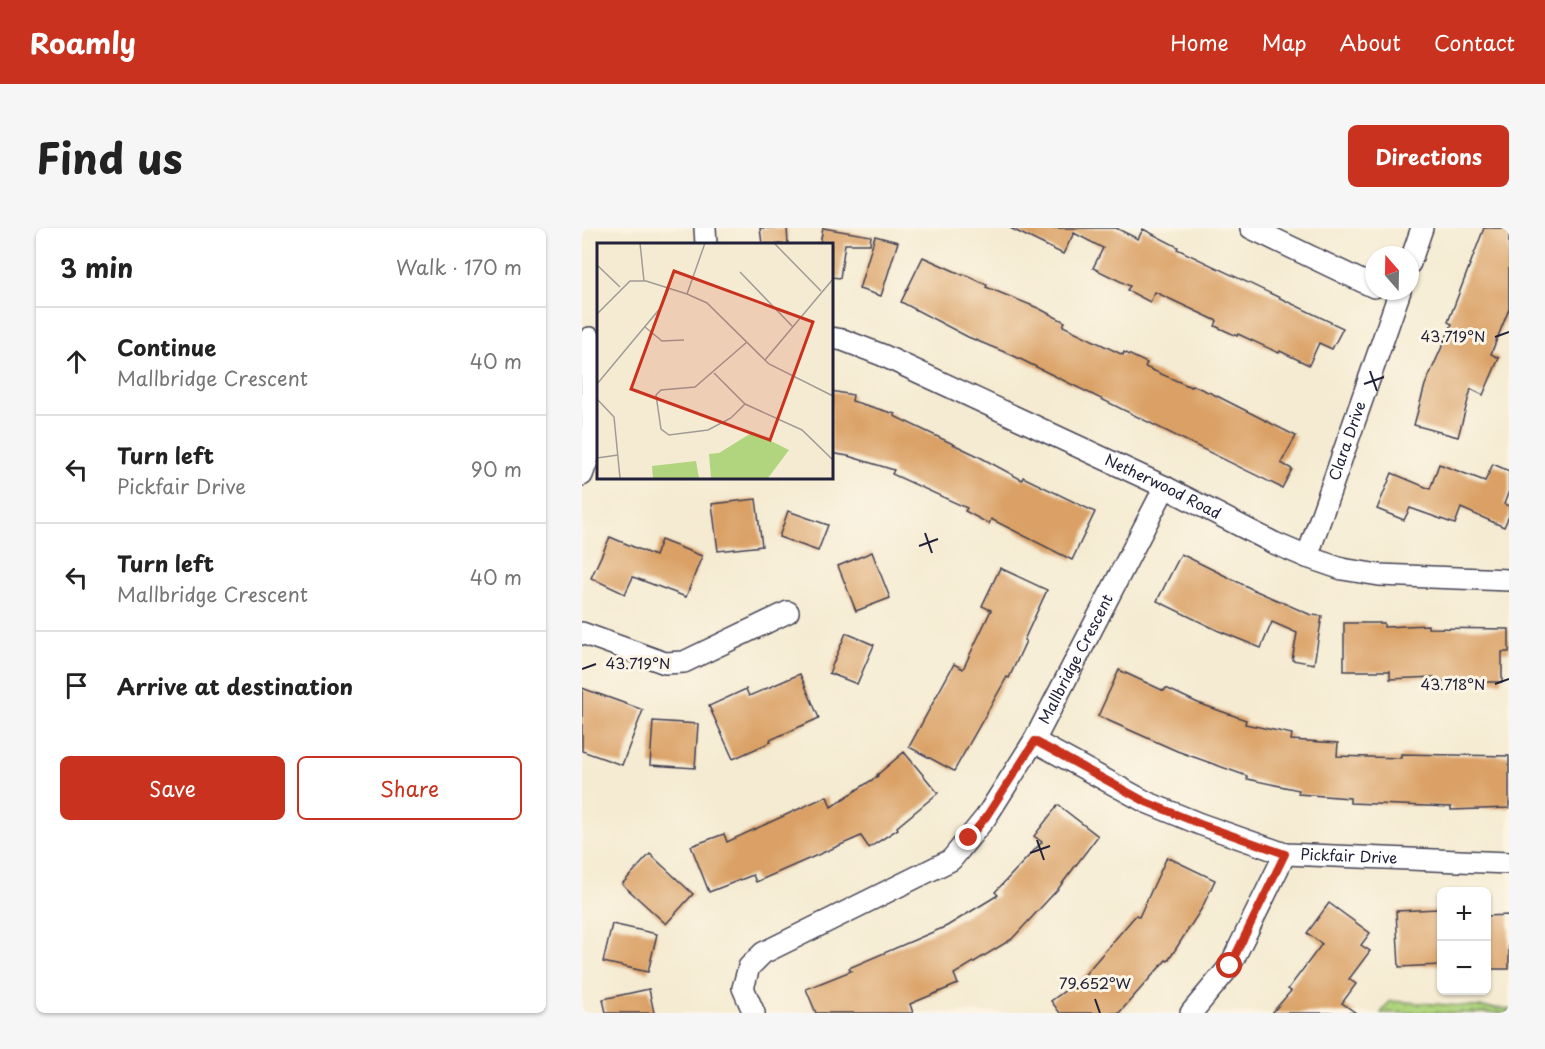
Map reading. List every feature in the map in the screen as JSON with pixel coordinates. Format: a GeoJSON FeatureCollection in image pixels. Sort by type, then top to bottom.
{"type":"FeatureCollection","features":[{"type":"Feature","properties":{"kind":"street"},"geometry":{"type":"LineString","coordinates":[[705,228],[706,243]]}},
{"type":"Feature","properties":{"kind":"street"},"geometry":{"type":"LineString","coordinates":[[1251,228],[1365,283]]}},
{"type":"Feature","properties":{"kind":"street"},"geometry":{"type":"LineString","coordinates":[[1416,246],[1422,228]]}},
{"type":"Feature","properties":{"kind":"street","name":"Clara Drive"},"geometry":{"type":"LineString","coordinates":[[1307,557],[1392,300]]}},
{"type":"Feature","properties":{"kind":"street"},"geometry":{"type":"LineString","coordinates":[[582,475],[590,453],[592,424],[590,338]]}},
{"type":"Feature","properties":{"kind":"street","name":"Netherwood Road"},"geometry":{"type":"LineString","coordinates":[[832,338],[882,355],[1307,557],[1342,569],[1379,575],[1509,580]]}},
{"type":"Feature","properties":{"kind":"street","name":"Mallbridge Crescent"},"geometry":{"type":"LineString","coordinates":[[754,1013],[743,988],[749,967],[763,953],[951,860],[986,817],[1035,741],[1165,488]]}},
{"type":"Feature","properties":{"kind":"street"},"geometry":{"type":"LineString","coordinates":[[582,633],[665,663],[684,662],[788,612]]}},
{"type":"Feature","properties":{"kind":"street","name":"Pickfair Drive"},"geometry":{"type":"LineString","coordinates":[[1035,741],[1146,802],[1285,854],[1509,863]]}},
{"type":"Feature","properties":{"kind":"street"},"geometry":{"type":"LineString","coordinates":[[1191,1013],[1230,966],[1285,854]]}},
{"type":"Feature","properties":{"kind":"green space"},"geometry":{"type":"Polygon","coordinates":[[[1390,1001],[1509,1009],[1509,1013],[1381,1013],[1390,1001]]]}},
{"type":"Feature","properties":{"kind":"building"},"geometry":{"type":"Polygon","coordinates":[[[760,228],[787,228],[788,243],[762,243],[760,228]]]}},
{"type":"Feature","properties":{"kind":"building"},"geometry":{"type":"Polygon","coordinates":[[[823,228],[871,236],[870,244],[845,244],[840,278],[832,277],[832,243],[820,243],[823,228]]]}},
{"type":"Feature","properties":{"kind":"building"},"geometry":{"type":"Polygon","coordinates":[[[1010,228],[1116,228],[1138,239],[1143,229],[1178,247],[1177,249],[1343,328],[1332,349],[1319,343],[1309,365],[1280,351],[1279,353],[1215,326],[1217,321],[1155,292],[1150,302],[1127,290],[1130,286],[1093,268],[1103,248],[1074,233],[1063,254],[1010,228]]]}},
{"type":"Feature","properties":{"kind":"building"},"geometry":{"type":"Polygon","coordinates":[[[1484,228],[1509,228],[1509,309],[1491,354],[1499,358],[1483,395],[1471,389],[1458,437],[1414,425],[1425,385],[1452,324],[1448,322],[1484,228]]]}},
{"type":"Feature","properties":{"kind":"building"},"geometry":{"type":"Polygon","coordinates":[[[875,236],[898,242],[881,296],[859,289],[875,236]]]}},
{"type":"Feature","properties":{"kind":"building"},"geometry":{"type":"Polygon","coordinates":[[[923,257],[964,274],[987,285],[986,287],[1038,308],[1065,322],[1063,326],[1123,355],[1124,352],[1147,363],[1145,367],[1215,395],[1296,436],[1281,463],[1292,469],[1282,488],[1014,356],[968,337],[901,302],[923,257]]]}},
{"type":"Feature","properties":{"kind":"building"},"geometry":{"type":"Polygon","coordinates":[[[832,391],[853,395],[852,401],[895,414],[894,416],[1022,480],[1023,477],[1095,512],[1072,560],[991,519],[989,524],[965,511],[967,508],[892,474],[894,470],[832,453],[832,391]]]}},
{"type":"Feature","properties":{"kind":"building"},"geometry":{"type":"Polygon","coordinates":[[[1439,464],[1485,481],[1493,464],[1509,471],[1509,491],[1504,504],[1509,506],[1509,516],[1504,527],[1461,508],[1455,524],[1410,508],[1404,520],[1377,509],[1392,473],[1430,489],[1439,464]]]}},
{"type":"Feature","properties":{"kind":"building"},"geometry":{"type":"Polygon","coordinates":[[[756,499],[762,546],[718,551],[712,504],[756,499]]]}},
{"type":"Feature","properties":{"kind":"building"},"geometry":{"type":"Polygon","coordinates":[[[788,511],[828,525],[818,551],[779,537],[788,511]]]}},
{"type":"Feature","properties":{"kind":"building"},"geometry":{"type":"Polygon","coordinates":[[[610,537],[655,556],[661,540],[702,556],[686,597],[633,577],[625,594],[591,578],[610,537]]]}},
{"type":"Feature","properties":{"kind":"building"},"geometry":{"type":"Polygon","coordinates":[[[872,552],[890,598],[856,611],[838,566],[872,552]]]}},
{"type":"Feature","properties":{"kind":"building"},"geometry":{"type":"Polygon","coordinates":[[[1181,554],[1254,590],[1311,615],[1322,616],[1314,664],[1292,660],[1297,633],[1272,622],[1261,648],[1219,631],[1157,601],[1181,554]]]}},
{"type":"Feature","properties":{"kind":"building"},"geometry":{"type":"Polygon","coordinates":[[[1000,568],[1047,590],[1009,678],[1007,677],[954,771],[909,747],[954,664],[963,669],[991,610],[982,606],[1000,568]]]}},
{"type":"Feature","properties":{"kind":"building"},"geometry":{"type":"Polygon","coordinates":[[[1344,623],[1384,623],[1384,627],[1428,625],[1428,628],[1509,629],[1509,652],[1502,652],[1502,682],[1434,681],[1434,677],[1390,679],[1390,671],[1344,671],[1344,623]]]}},
{"type":"Feature","properties":{"kind":"building"},"geometry":{"type":"Polygon","coordinates":[[[846,633],[874,645],[857,684],[829,673],[846,633]]]}},
{"type":"Feature","properties":{"kind":"building"},"geometry":{"type":"Polygon","coordinates":[[[1119,670],[1164,691],[1166,688],[1198,703],[1246,720],[1245,724],[1292,734],[1291,740],[1338,743],[1337,756],[1401,758],[1401,754],[1509,756],[1509,808],[1451,810],[1451,807],[1350,803],[1350,798],[1298,794],[1299,790],[1247,779],[1247,776],[1177,751],[1098,716],[1119,670]]]}},
{"type":"Feature","properties":{"kind":"building"},"geometry":{"type":"Polygon","coordinates":[[[800,674],[819,718],[733,759],[709,706],[746,689],[749,696],[800,674]]]}},
{"type":"Feature","properties":{"kind":"building"},"geometry":{"type":"Polygon","coordinates":[[[582,688],[643,710],[622,765],[582,751],[582,688]]]}},
{"type":"Feature","properties":{"kind":"building"},"geometry":{"type":"Polygon","coordinates":[[[653,721],[698,724],[695,768],[650,765],[653,721]]]}},
{"type":"Feature","properties":{"kind":"building"},"geometry":{"type":"Polygon","coordinates":[[[904,752],[938,793],[897,827],[898,829],[869,848],[861,836],[756,882],[753,875],[709,892],[691,846],[724,834],[727,842],[827,796],[831,807],[878,776],[904,752]]]}},
{"type":"Feature","properties":{"kind":"building"},"geometry":{"type":"Polygon","coordinates":[[[1058,805],[1098,836],[1058,889],[1012,939],[954,974],[958,984],[910,1004],[913,1013],[816,1013],[806,989],[851,971],[849,968],[947,926],[998,895],[995,892],[1042,842],[1034,836],[1058,805]]]}},
{"type":"Feature","properties":{"kind":"building"},"geometry":{"type":"Polygon","coordinates":[[[650,854],[693,894],[666,924],[622,884],[650,854]]]}},
{"type":"Feature","properties":{"kind":"building"},"geometry":{"type":"Polygon","coordinates":[[[1167,857],[1215,880],[1202,908],[1168,961],[1166,960],[1119,1013],[1060,1013],[1051,1001],[1081,979],[1136,915],[1139,917],[1167,857]]]}},
{"type":"Feature","properties":{"kind":"building"},"geometry":{"type":"Polygon","coordinates":[[[1329,903],[1370,933],[1361,945],[1370,951],[1349,979],[1356,984],[1342,1003],[1356,1013],[1272,1013],[1291,991],[1288,989],[1322,944],[1307,933],[1329,903]]]}},
{"type":"Feature","properties":{"kind":"building"},"geometry":{"type":"Polygon","coordinates":[[[1437,909],[1437,965],[1399,967],[1396,911],[1437,909]]]}},
{"type":"Feature","properties":{"kind":"building"},"geometry":{"type":"Polygon","coordinates":[[[1509,915],[1509,969],[1491,969],[1491,916],[1509,915]]]}},
{"type":"Feature","properties":{"kind":"building"},"geometry":{"type":"Polygon","coordinates":[[[612,924],[657,934],[648,972],[603,962],[612,924]]]}},
{"type":"Feature","properties":{"kind":"building"},"geometry":{"type":"Polygon","coordinates":[[[649,989],[654,1013],[606,1013],[603,999],[649,989]]]}},
{"type":"Feature","properties":{"kind":"route"},"geometry":{"type":"LineString","coordinates":[[969,838],[986,817],[1035,741],[1146,802],[1285,854],[1230,966]]}}]}
